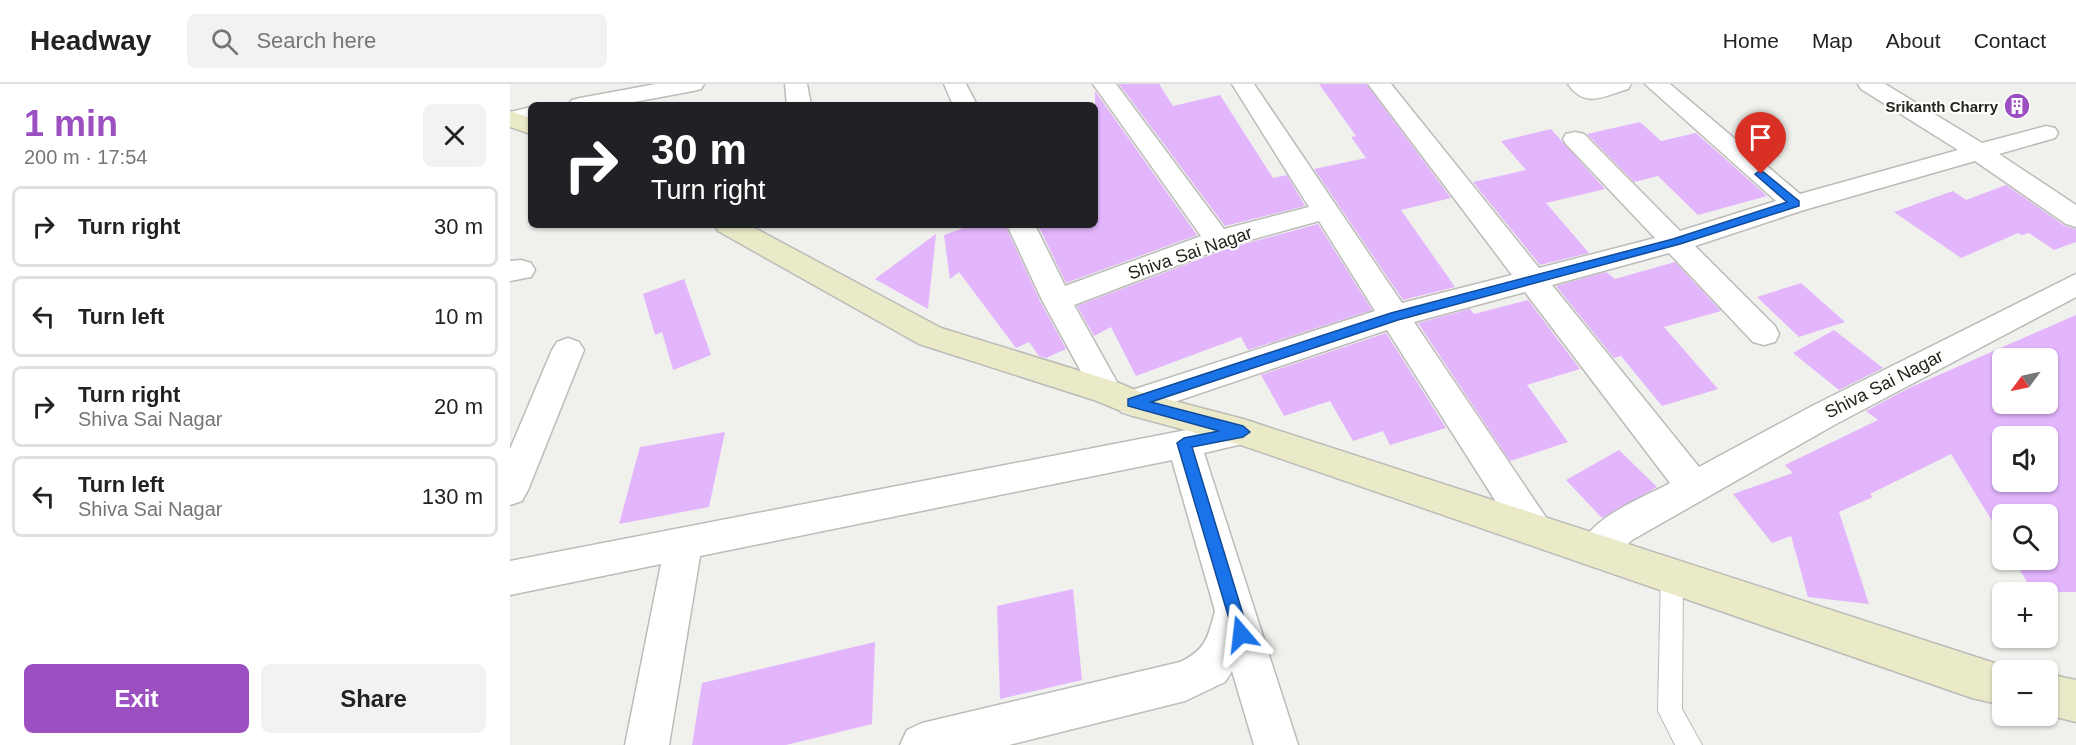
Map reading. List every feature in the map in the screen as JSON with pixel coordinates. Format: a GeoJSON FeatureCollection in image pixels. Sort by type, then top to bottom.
{"type":"FeatureCollection","features":[{"type":"Feature","properties":{"kind":"street"},"geometry":{"type":"LineString","coordinates":[[596,102],[693,84]]}},
{"type":"Feature","properties":{"kind":"street"},"geometry":{"type":"LineString","coordinates":[[796,84],[799,102]]}},
{"type":"Feature","properties":{"kind":"street"},"geometry":{"type":"LineString","coordinates":[[955,84],[964,102]]}},
{"type":"Feature","properties":{"kind":"street"},"geometry":{"type":"LineString","coordinates":[[1104,84],[1218,240]]}},
{"type":"Feature","properties":{"kind":"street"},"geometry":{"type":"LineString","coordinates":[[1243,84],[1532,527]]}},
{"type":"Feature","properties":{"kind":"street"},"geometry":{"type":"LineString","coordinates":[[1379,84],[1694,487]]}},
{"type":"Feature","properties":{"kind":"street"},"geometry":{"type":"LineString","coordinates":[[1579,84],[1588,93],[1620,84]]}},
{"type":"Feature","properties":{"kind":"street"},"geometry":{"type":"LineString","coordinates":[[1656,84],[1796,204]]}},
{"type":"Feature","properties":{"kind":"street"},"geometry":{"type":"LineString","coordinates":[[1869,84],[1980,153],[2076,218]]}},
{"type":"Feature","properties":{"kind":"street"},"geometry":{"type":"LineString","coordinates":[[1121,397],[1395,316],[1532,278],[1676,242],[1796,204],[2046,133]]}},
{"type":"Feature","properties":{"kind":"street"},"geometry":{"type":"LineString","coordinates":[[1575,139],[1764,334]]}},
{"type":"Feature","properties":{"kind":"street","name":"Shiva Sai Nagar"},"geometry":{"type":"LineString","coordinates":[[1057,300],[1218,240],[1325,211]]}},
{"type":"Feature","properties":{"kind":"street"},"geometry":{"type":"LineString","coordinates":[[733,228],[930,336],[1121,397],[1243,432],[1532,527],[1972,678],[1992,683]]}},
{"type":"Feature","properties":{"kind":"street"},"geometry":{"type":"LineString","coordinates":[[1023,228],[1057,300],[1121,397]]}},
{"type":"Feature","properties":{"kind":"street","name":"Shiva Sai Nagar"},"geometry":{"type":"LineString","coordinates":[[1597,549],[1619,529],[1824,415],[2076,284]]}},
{"type":"Feature","properties":{"kind":"street"},"geometry":{"type":"LineString","coordinates":[[510,490],[568,350]]}},
{"type":"Feature","properties":{"kind":"street"},"geometry":{"type":"LineString","coordinates":[[510,578],[1243,432]]}},
{"type":"Feature","properties":{"kind":"street"},"geometry":{"type":"LineString","coordinates":[[1184,443],[1276,745]]}},
{"type":"Feature","properties":{"kind":"street"},"geometry":{"type":"LineString","coordinates":[[647,745],[684,543]]}},
{"type":"Feature","properties":{"kind":"street"},"geometry":{"type":"LineString","coordinates":[[922,745],[1185,681],[1211,668],[1227,643],[1234,611]]}},
{"type":"Feature","properties":{"kind":"street"},"geometry":{"type":"LineString","coordinates":[[2058,697],[2076,701]]}},
{"type":"Feature","properties":{"kind":"lane"},"geometry":{"type":"LineString","coordinates":[[1672,575],[1670,711],[1689,745]]}},
{"type":"Feature","properties":{"kind":"building"},"geometry":{"type":"Polygon","coordinates":[[[1119,84],[1159,84],[1173,106],[1220,95],[1273,178],[1287,175],[1305,206],[1225,226],[1119,84]]]}},
{"type":"Feature","properties":{"kind":"building"},"geometry":{"type":"Polygon","coordinates":[[[1319,84],[1366,84],[1451,198],[1401,210],[1455,287],[1403,300],[1314,169],[1366,158],[1351,137],[1356,136],[1319,84]]]}},
{"type":"Feature","properties":{"kind":"building"},"geometry":{"type":"Polygon","coordinates":[[[1095,91],[1197,235],[1066,283],[1039,228],[1098,228],[1098,102],[1095,102],[1095,91]]]}},
{"type":"Feature","properties":{"kind":"building"},"geometry":{"type":"Polygon","coordinates":[[[1640,122],[1661,141],[1696,133],[1767,196],[1698,215],[1658,176],[1634,182],[1587,134],[1640,122]]]}},
{"type":"Feature","properties":{"kind":"building"},"geometry":{"type":"Polygon","coordinates":[[[1551,129],[1605,189],[1546,203],[1589,253],[1540,265],[1473,182],[1526,170],[1501,141],[1551,129]]]}},
{"type":"Feature","properties":{"kind":"building"},"geometry":{"type":"Polygon","coordinates":[[[2006,185],[2065,226],[2076,229],[2076,242],[2054,250],[2029,233],[2022,235],[2018,233],[1961,258],[1894,212],[1953,191],[1966,200],[2006,185]]]}},
{"type":"Feature","properties":{"kind":"building"},"geometry":{"type":"Polygon","coordinates":[[[1318,224],[1372,310],[1248,350],[1241,337],[1136,376],[1111,327],[1094,336],[1077,306],[1229,248],[1318,224]]]}},
{"type":"Feature","properties":{"kind":"building"},"geometry":{"type":"Polygon","coordinates":[[[964,228],[1006,228],[1040,301],[1066,349],[1046,358],[1039,356],[1029,342],[1016,348],[959,272],[950,279],[944,235],[964,228]]]}},
{"type":"Feature","properties":{"kind":"building"},"geometry":{"type":"Polygon","coordinates":[[[936,234],[928,309],[875,279],[936,234]]]}},
{"type":"Feature","properties":{"kind":"building"},"geometry":{"type":"Polygon","coordinates":[[[1675,262],[1721,311],[1664,327],[1718,389],[1662,406],[1621,356],[1614,358],[1556,286],[1606,272],[1615,279],[1675,262]]]}},
{"type":"Feature","properties":{"kind":"building"},"geometry":{"type":"Polygon","coordinates":[[[684,279],[711,355],[673,370],[662,332],[655,335],[643,294],[684,279]]]}},
{"type":"Feature","properties":{"kind":"building"},"geometry":{"type":"Polygon","coordinates":[[[1801,283],[1845,322],[1799,337],[1757,297],[1801,283]]]}},
{"type":"Feature","properties":{"kind":"building"},"geometry":{"type":"Polygon","coordinates":[[[1528,300],[1580,369],[1527,385],[1568,442],[1510,461],[1418,323],[1470,309],[1474,314],[1528,300]]]}},
{"type":"Feature","properties":{"kind":"building"},"geometry":{"type":"Polygon","coordinates":[[[2076,315],[2076,592],[2058,592],[2058,582],[2027,582],[2020,570],[2058,570],[2058,504],[1992,504],[1992,521],[1951,454],[1870,494],[1873,497],[1839,512],[1869,604],[1808,597],[1791,536],[1772,543],[1733,494],[1793,473],[1785,465],[1878,420],[1866,411],[1909,388],[1992,352],[1992,414],[2058,414],[2058,348],[2001,348],[2076,315]]]}},
{"type":"Feature","properties":{"kind":"building"},"geometry":{"type":"Polygon","coordinates":[[[1834,330],[1883,368],[1839,390],[1793,353],[1834,330]]]}},
{"type":"Feature","properties":{"kind":"building"},"geometry":{"type":"Polygon","coordinates":[[[1386,333],[1446,428],[1390,445],[1383,431],[1353,441],[1330,401],[1284,416],[1261,375],[1386,333]]]}},
{"type":"Feature","properties":{"kind":"building"},"geometry":{"type":"Polygon","coordinates":[[[725,432],[709,507],[619,524],[640,447],[725,432]]]}},
{"type":"Feature","properties":{"kind":"building"},"geometry":{"type":"Polygon","coordinates":[[[1619,450],[1657,487],[1602,518],[1566,480],[1619,450]]]}},
{"type":"Feature","properties":{"kind":"building"},"geometry":{"type":"Polygon","coordinates":[[[1073,589],[1082,680],[1000,699],[997,606],[1073,589]]]}},
{"type":"Feature","properties":{"kind":"building"},"geometry":{"type":"Polygon","coordinates":[[[875,642],[872,724],[786,745],[692,745],[702,683],[875,642]]]}},
{"type":"Feature","properties":{"kind":"place","name":"Srikanth Charry"},"geometry":{"type":"Point","coordinates":[2017,106]}},
{"type":"Feature","properties":{"kind":"route"},"geometry":{"type":"LineString","coordinates":[[1241,634],[1184,443],[1243,432],[1133,403],[1395,316],[1532,278],[1676,242],[1796,204],[1761,174]]}}]}
